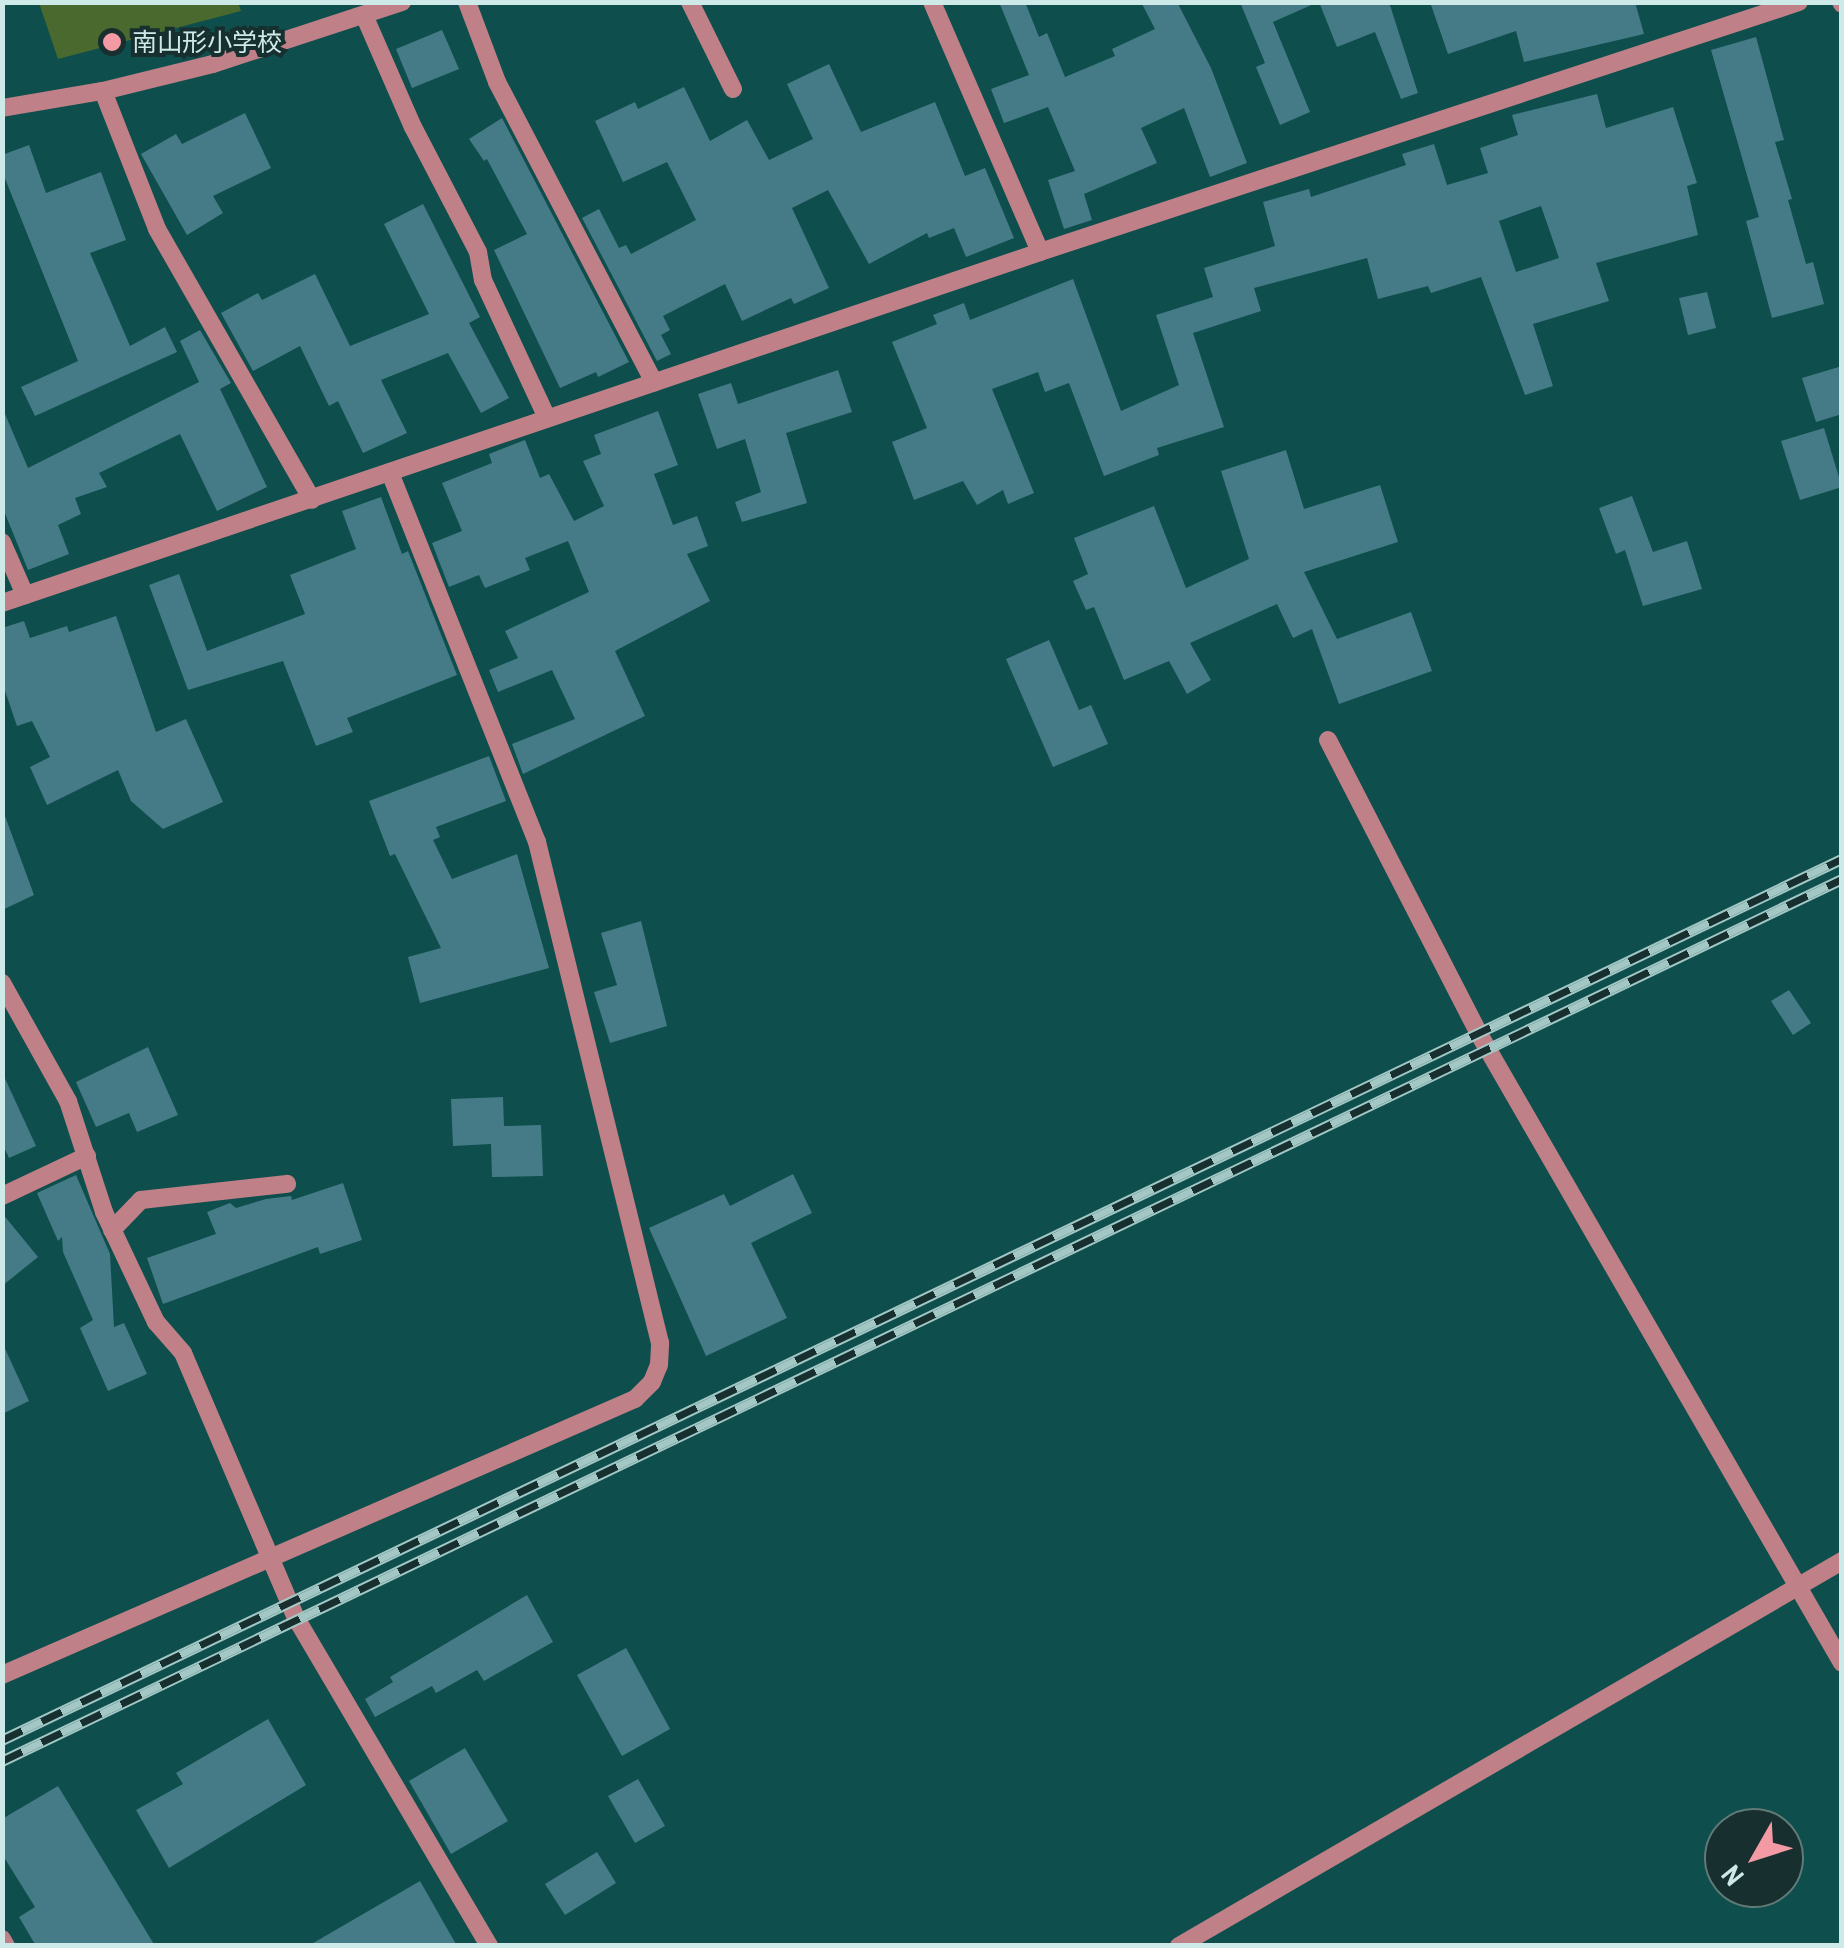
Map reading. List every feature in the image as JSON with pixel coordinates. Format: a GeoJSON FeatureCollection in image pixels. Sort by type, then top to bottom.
{"type":"FeatureCollection","features":[{"type":"Feature","properties":{"kind":"street"},"geometry":{"type":"LineString","coordinates":[[2,108],[103,91],[213,64],[402,2]]}},
{"type":"Feature","properties":{"kind":"street"},"geometry":{"type":"LineString","coordinates":[[466,2],[497,82],[654,382]]}},
{"type":"Feature","properties":{"kind":"street"},"geometry":{"type":"LineString","coordinates":[[690,2],[733,89]]}},
{"type":"Feature","properties":{"kind":"street"},"geometry":{"type":"LineString","coordinates":[[932,2],[1040,252]]}},
{"type":"Feature","properties":{"kind":"street"},"geometry":{"type":"LineString","coordinates":[[2,602],[1040,252],[1799,2]]}},
{"type":"Feature","properties":{"kind":"street"},"geometry":{"type":"LineString","coordinates":[[364,16],[413,127],[478,252],[483,280],[547,418]]}},
{"type":"Feature","properties":{"kind":"street"},"geometry":{"type":"LineString","coordinates":[[103,91],[157,229],[312,500]]}},
{"type":"Feature","properties":{"kind":"street"},"geometry":{"type":"LineString","coordinates":[[2,1675],[635,1399],[652,1382],[659,1364],[660,1343],[537,842],[390,472]]}},
{"type":"Feature","properties":{"kind":"street"},"geometry":{"type":"LineString","coordinates":[[2,542],[25,595]]}},
{"type":"Feature","properties":{"kind":"street"},"geometry":{"type":"LineString","coordinates":[[1328,740],[1479,1034],[1842,1663]]}},
{"type":"Feature","properties":{"kind":"street"},"geometry":{"type":"LineString","coordinates":[[2,983],[68,1101],[112,1230],[156,1322],[183,1353],[296,1618],[488,1946]]}},
{"type":"Feature","properties":{"kind":"street"},"geometry":{"type":"LineString","coordinates":[[2,1196],[86,1156]]}},
{"type":"Feature","properties":{"kind":"street"},"geometry":{"type":"LineString","coordinates":[[112,1230],[141,1200],[287,1184]]}},
{"type":"Feature","properties":{"kind":"street"},"geometry":{"type":"LineString","coordinates":[[1178,1946],[1842,1562]]}},
{"type":"Feature","properties":{"kind":"street"},"geometry":{"type":"LineString","coordinates":[[2,1939],[6,1946]]}},
{"type":"Feature","properties":{"kind":"green space"},"geometry":{"type":"Polygon","coordinates":[[[238,2],[241,11],[58,59],[39,3],[238,2]]]}},
{"type":"Feature","properties":{"kind":"building"},"geometry":{"type":"Polygon","coordinates":[[[999,2],[1025,2],[1039,37],[1047,33],[1065,77],[1115,56],[1112,49],[1155,29],[1141,2],[1177,2],[1211,68],[1247,163],[1210,177],[1184,108],[1141,128],[1157,163],[1084,194],[1092,220],[1064,229],[1048,180],[1075,171],[1048,107],[1004,123],[991,89],[1029,75],[999,2]]]}},
{"type":"Feature","properties":{"kind":"building"},"geometry":{"type":"Polygon","coordinates":[[[1240,2],[1318,2],[1273,22],[1310,112],[1280,125],[1256,67],[1265,63],[1240,2]]]}},
{"type":"Feature","properties":{"kind":"building"},"geometry":{"type":"Polygon","coordinates":[[[1319,2],[1389,2],[1418,93],[1401,99],[1375,32],[1337,47],[1319,2]]]}},
{"type":"Feature","properties":{"kind":"building"},"geometry":{"type":"Polygon","coordinates":[[[1430,2],[1635,2],[1644,34],[1524,62],[1516,31],[1448,54],[1430,2]]]}},
{"type":"Feature","properties":{"kind":"building"},"geometry":{"type":"Polygon","coordinates":[[[442,30],[459,69],[412,88],[396,49],[442,30]]]}},
{"type":"Feature","properties":{"kind":"building"},"geometry":{"type":"Polygon","coordinates":[[[1756,37],[1784,140],[1775,142],[1792,199],[1788,200],[1806,264],[1813,262],[1824,304],[1772,318],[1746,221],[1759,217],[1711,50],[1756,37]]]}},
{"type":"Feature","properties":{"kind":"building"},"geometry":{"type":"Polygon","coordinates":[[[829,64],[861,132],[935,102],[965,176],[985,168],[1014,238],[966,257],[954,228],[929,238],[927,233],[869,264],[828,190],[792,208],[829,288],[794,304],[791,298],[742,321],[725,284],[663,316],[670,330],[661,335],[671,354],[657,361],[582,218],[599,209],[619,248],[626,245],[631,254],[696,220],[667,162],[623,182],[595,121],[635,102],[638,109],[684,87],[710,141],[747,120],[769,160],[813,139],[787,84],[829,64]]]}},
{"type":"Feature","properties":{"kind":"building"},"geometry":{"type":"Polygon","coordinates":[[[1597,94],[1606,128],[1673,107],[1697,183],[1687,186],[1698,235],[1596,263],[1609,301],[1533,324],[1553,386],[1525,395],[1481,277],[1431,293],[1428,286],[1378,299],[1367,258],[1254,288],[1261,311],[1193,333],[1224,427],[1157,448],[1159,455],[1104,476],[1069,383],[1045,392],[1038,372],[992,389],[1034,493],[1008,504],[1003,490],[977,505],[963,481],[914,500],[892,442],[927,428],[892,342],[937,324],[933,315],[964,303],[970,320],[1073,279],[1121,411],[1179,385],[1156,315],[1213,297],[1204,268],[1275,246],[1263,202],[1309,189],[1311,197],[1406,165],[1402,154],[1434,144],[1447,185],[1488,173],[1480,148],[1518,135],[1512,115],[1597,94]],[[1541,206],[1499,221],[1516,272],[1559,258],[1541,206]]]}},
{"type":"Feature","properties":{"kind":"building"},"geometry":{"type":"Polygon","coordinates":[[[245,113],[271,168],[213,196],[223,213],[187,235],[141,154],[176,134],[182,144],[245,113]]]}},
{"type":"Feature","properties":{"kind":"building"},"geometry":{"type":"Polygon","coordinates":[[[502,118],[629,362],[598,377],[596,372],[560,388],[494,250],[527,234],[487,159],[484,161],[469,139],[502,118]]]}},
{"type":"Feature","properties":{"kind":"building"},"geometry":{"type":"Polygon","coordinates":[[[29,145],[46,193],[101,172],[126,240],[90,253],[130,346],[165,327],[177,352],[35,416],[21,387],[78,361],[2,171],[2,155],[29,145]]]}},
{"type":"Feature","properties":{"kind":"building"},"geometry":{"type":"Polygon","coordinates":[[[423,204],[480,317],[469,323],[509,398],[481,413],[448,353],[381,380],[407,433],[363,453],[338,401],[329,406],[300,346],[253,371],[221,313],[258,293],[262,300],[315,274],[350,346],[429,314],[384,224],[423,204]]]}},
{"type":"Feature","properties":{"kind":"building"},"geometry":{"type":"Polygon","coordinates":[[[1707,292],[1716,328],[1688,335],[1679,298],[1707,292]]]}},
{"type":"Feature","properties":{"kind":"building"},"geometry":{"type":"Polygon","coordinates":[[[200,330],[231,383],[220,389],[267,487],[217,511],[180,434],[99,473],[107,487],[75,498],[81,514],[58,525],[69,554],[28,570],[2,506],[2,407],[28,468],[199,382],[180,341],[200,330]]]}},
{"type":"Feature","properties":{"kind":"building"},"geometry":{"type":"Polygon","coordinates":[[[1842,366],[1842,414],[1816,422],[1802,378],[1842,366]]]}},
{"type":"Feature","properties":{"kind":"building"},"geometry":{"type":"Polygon","coordinates":[[[838,370],[852,412],[786,433],[807,503],[742,522],[735,502],[761,492],[745,439],[717,449],[698,394],[731,383],[738,404],[838,370]]]}},
{"type":"Feature","properties":{"kind":"building"},"geometry":{"type":"Polygon","coordinates":[[[658,411],[678,465],[654,474],[673,525],[697,516],[708,546],[687,554],[710,601],[615,651],[645,716],[523,774],[512,744],[575,719],[552,670],[498,692],[489,670],[518,658],[505,631],[589,592],[568,541],[525,558],[530,570],[485,588],[479,575],[449,587],[432,543],[462,531],[442,483],[492,463],[489,454],[525,440],[540,478],[549,474],[574,521],[604,506],[583,461],[601,454],[594,435],[658,411]]]}},
{"type":"Feature","properties":{"kind":"building"},"geometry":{"type":"Polygon","coordinates":[[[1824,428],[1842,487],[1800,500],[1781,441],[1824,428]]]}},
{"type":"Feature","properties":{"kind":"building"},"geometry":{"type":"Polygon","coordinates":[[[1286,450],[1304,509],[1380,485],[1398,542],[1304,572],[1337,639],[1411,612],[1432,671],[1339,704],[1312,629],[1293,638],[1277,604],[1190,643],[1211,680],[1187,694],[1169,661],[1124,680],[1094,607],[1086,610],[1073,581],[1088,574],[1074,538],[1154,506],[1186,588],[1249,559],[1221,471],[1286,450]]]}},
{"type":"Feature","properties":{"kind":"building"},"geometry":{"type":"Polygon","coordinates":[[[1632,496],[1653,552],[1687,541],[1702,589],[1643,606],[1625,550],[1616,554],[1599,508],[1632,496]]]}},
{"type":"Feature","properties":{"kind":"building"},"geometry":{"type":"Polygon","coordinates":[[[381,497],[402,554],[408,551],[457,675],[347,718],[353,732],[316,746],[283,661],[188,690],[149,585],[179,574],[207,651],[305,614],[290,575],[356,549],[342,511],[381,497]]]}},
{"type":"Feature","properties":{"kind":"building"},"geometry":{"type":"Polygon","coordinates":[[[116,616],[156,732],[186,719],[223,802],[163,829],[131,801],[118,770],[47,805],[30,767],[50,757],[32,721],[17,726],[2,682],[2,628],[24,621],[30,638],[67,626],[69,632],[116,616]]]}},
{"type":"Feature","properties":{"kind":"building"},"geometry":{"type":"Polygon","coordinates":[[[1049,640],[1079,710],[1091,705],[1108,744],[1053,767],[1006,659],[1049,640]]]}},
{"type":"Feature","properties":{"kind":"building"},"geometry":{"type":"Polygon","coordinates":[[[489,756],[506,801],[436,827],[440,837],[433,840],[452,879],[517,854],[549,968],[420,1003],[408,957],[441,948],[395,854],[390,856],[369,801],[489,756]]]}},
{"type":"Feature","properties":{"kind":"building"},"geometry":{"type":"Polygon","coordinates":[[[5,816],[34,895],[2,910],[2,817],[5,816]]]}},
{"type":"Feature","properties":{"kind":"building"},"geometry":{"type":"Polygon","coordinates":[[[641,921],[667,1026],[610,1043],[594,992],[617,985],[601,933],[641,921]]]}},
{"type":"Feature","properties":{"kind":"building"},"geometry":{"type":"Polygon","coordinates":[[[1789,990],[1811,1023],[1793,1035],[1771,1001],[1789,990]]]}},
{"type":"Feature","properties":{"kind":"building"},"geometry":{"type":"Polygon","coordinates":[[[148,1047],[178,1115],[137,1132],[129,1113],[96,1127],[76,1082],[148,1047]]]}},
{"type":"Feature","properties":{"kind":"building"},"geometry":{"type":"Polygon","coordinates":[[[2,1072],[36,1146],[9,1158],[2,1143],[2,1072]]]}},
{"type":"Feature","properties":{"kind":"building"},"geometry":{"type":"Polygon","coordinates":[[[503,1097],[504,1126],[541,1125],[543,1176],[492,1177],[491,1144],[453,1146],[451,1099],[503,1097]]]}},
{"type":"Feature","properties":{"kind":"building"},"geometry":{"type":"Polygon","coordinates":[[[793,1174],[812,1213],[751,1243],[787,1318],[706,1356],[649,1228],[724,1194],[730,1206],[793,1174]]]}},
{"type":"Feature","properties":{"kind":"building"},"geometry":{"type":"Polygon","coordinates":[[[76,1175],[110,1254],[114,1327],[124,1323],[147,1374],[108,1391],[80,1328],[93,1320],[63,1252],[62,1237],[58,1241],[37,1193],[76,1175]]]}},
{"type":"Feature","properties":{"kind":"building"},"geometry":{"type":"Polygon","coordinates":[[[343,1183],[362,1240],[320,1254],[318,1247],[163,1304],[147,1258],[216,1234],[207,1212],[230,1203],[236,1208],[266,1199],[291,1196],[292,1200],[343,1183]]]}},
{"type":"Feature","properties":{"kind":"building"},"geometry":{"type":"Polygon","coordinates":[[[2,1213],[38,1257],[2,1286],[2,1213]]]}},
{"type":"Feature","properties":{"kind":"building"},"geometry":{"type":"Polygon","coordinates":[[[2,1342],[29,1401],[2,1414],[2,1342]]]}},
{"type":"Feature","properties":{"kind":"building"},"geometry":{"type":"Polygon","coordinates":[[[527,1595],[553,1642],[484,1681],[477,1670],[436,1693],[432,1686],[375,1717],[365,1699],[393,1682],[390,1677],[527,1595]]]}},
{"type":"Feature","properties":{"kind":"building"},"geometry":{"type":"Polygon","coordinates":[[[626,1648],[670,1729],[622,1756],[577,1675],[626,1648]]]}},
{"type":"Feature","properties":{"kind":"building"},"geometry":{"type":"Polygon","coordinates":[[[268,1719],[306,1785],[169,1868],[136,1810],[183,1784],[176,1773],[268,1719]]]}},
{"type":"Feature","properties":{"kind":"building"},"geometry":{"type":"Polygon","coordinates":[[[465,1748],[508,1821],[451,1854],[409,1781],[465,1748]]]}},
{"type":"Feature","properties":{"kind":"building"},"geometry":{"type":"Polygon","coordinates":[[[638,1779],[665,1826],[635,1843],[608,1796],[638,1779]]]}},
{"type":"Feature","properties":{"kind":"building"},"geometry":{"type":"Polygon","coordinates":[[[58,1786],[155,1946],[36,1946],[19,1917],[35,1907],[2,1854],[2,1819],[58,1786]]]}},
{"type":"Feature","properties":{"kind":"building"},"geometry":{"type":"Polygon","coordinates":[[[597,1852],[616,1883],[565,1915],[545,1884],[597,1852]]]}},
{"type":"Feature","properties":{"kind":"building"},"geometry":{"type":"Polygon","coordinates":[[[420,1881],[457,1946],[308,1946],[420,1881]]]}},
{"type":"Feature","properties":{"kind":"railway"},"geometry":{"type":"LineString","coordinates":[[2,1740],[1842,859]]}},
{"type":"Feature","properties":{"kind":"railway"},"geometry":{"type":"LineString","coordinates":[[2,1761],[1842,879]]}},
{"type":"Feature","properties":{"kind":"place","name":"南山形小学校"},"geometry":{"type":"Point","coordinates":[112,42]}}]}
